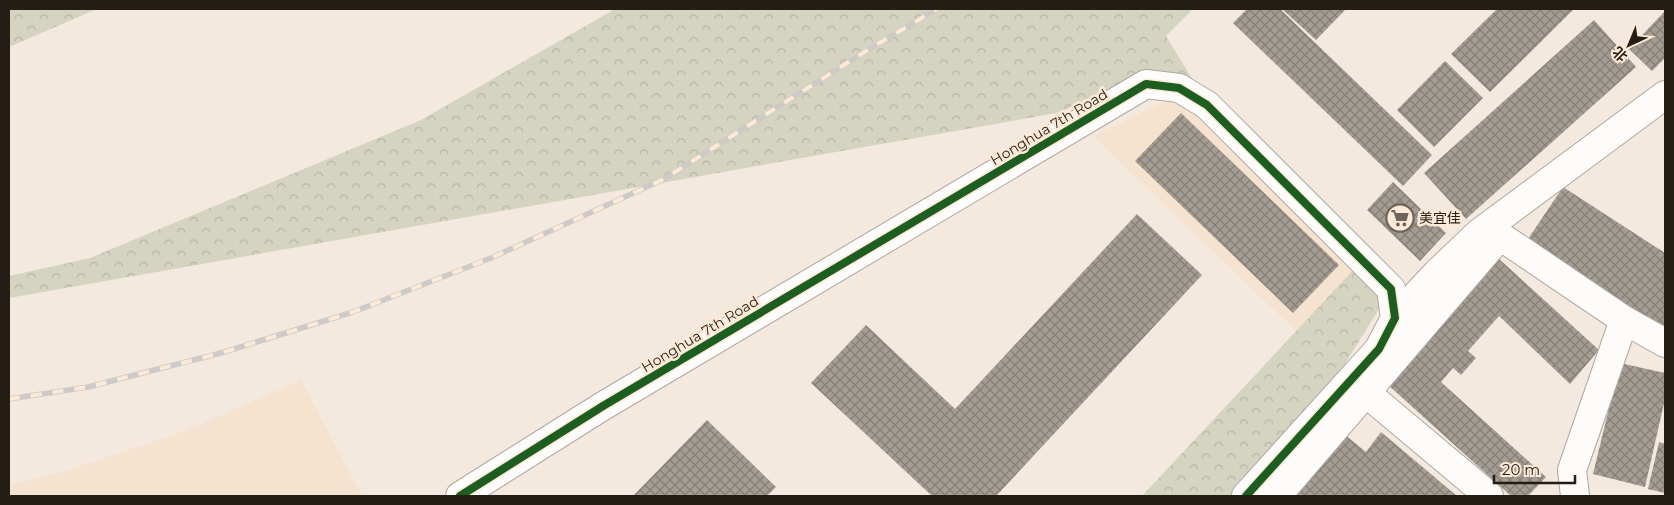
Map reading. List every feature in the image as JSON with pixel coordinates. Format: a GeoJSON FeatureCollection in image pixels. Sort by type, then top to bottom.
{"type":"FeatureCollection","features":[{"type":"Feature","properties":{"kind":"street","name":"Honghua 7th Road"},"geometry":{"type":"LineString","coordinates":[[460,496],[603,406],[1146,84],[1180,88],[1206,105],[1391,289],[1395,318]]}},
{"type":"Feature","properties":{"kind":"street"},"geometry":{"type":"LineString","coordinates":[[1246,496],[1379,349],[1395,318],[1479,232],[1665,95]]}},
{"type":"Feature","properties":{"kind":"street"},"geometry":{"type":"LineString","coordinates":[[1277,496],[1500,236],[1624,320],[1665,343]]}},
{"type":"Feature","properties":{"kind":"street"},"geometry":{"type":"LineString","coordinates":[[1575,496],[1572,470],[1624,320]]}},
{"type":"Feature","properties":{"kind":"street"},"geometry":{"type":"LineString","coordinates":[[1365,392],[1489,496]]}},
{"type":"Feature","properties":{"kind":"shaded area"},"geometry":{"type":"Polygon","coordinates":[[[1177,96],[1357,266],[1296,331],[1093,136],[1177,96]]]}},
{"type":"Feature","properties":{"kind":"shaded area"},"geometry":{"type":"Polygon","coordinates":[[[301,380],[362,496],[9,496],[9,485],[65,471],[185,431],[301,380]]]}},
{"type":"Feature","properties":{"kind":"green space"},"geometry":{"type":"Polygon","coordinates":[[[9,9],[97,9],[9,47],[9,9]]]}},
{"type":"Feature","properties":{"kind":"green space"},"geometry":{"type":"Polygon","coordinates":[[[615,9],[1193,9],[1166,36],[1197,87],[1397,280],[1340,372],[1233,496],[1142,496],[1357,266],[1152,74],[1057,113],[9,298],[9,276],[90,258],[421,120],[615,9]]]}},
{"type":"Feature","properties":{"kind":"building"},"geometry":{"type":"Polygon","coordinates":[[[1247,9],[1280,9],[1432,155],[1403,186],[1233,23],[1247,9]]]}},
{"type":"Feature","properties":{"kind":"building"},"geometry":{"type":"Polygon","coordinates":[[[1282,9],[1346,9],[1316,40],[1282,9]]]}},
{"type":"Feature","properties":{"kind":"building"},"geometry":{"type":"Polygon","coordinates":[[[1497,9],[1574,9],[1490,92],[1451,54],[1497,9]]]}},
{"type":"Feature","properties":{"kind":"building"},"geometry":{"type":"Polygon","coordinates":[[[1665,11],[1665,58],[1652,71],[1629,49],[1665,11]]]}},
{"type":"Feature","properties":{"kind":"building"},"geometry":{"type":"Polygon","coordinates":[[[1594,20],[1636,67],[1466,219],[1424,173],[1594,20]]]}},
{"type":"Feature","properties":{"kind":"building"},"geometry":{"type":"Polygon","coordinates":[[[1445,61],[1483,98],[1434,147],[1397,110],[1445,61]]]}},
{"type":"Feature","properties":{"kind":"building"},"geometry":{"type":"Polygon","coordinates":[[[1181,113],[1339,265],[1293,313],[1135,161],[1181,113]]]}},
{"type":"Feature","properties":{"kind":"building"},"geometry":{"type":"Polygon","coordinates":[[[1393,182],[1446,233],[1420,261],[1367,210],[1393,182]]]}},
{"type":"Feature","properties":{"kind":"building"},"geometry":{"type":"Polygon","coordinates":[[[1563,187],[1665,253],[1665,329],[1526,242],[1563,187]]]}},
{"type":"Feature","properties":{"kind":"building"},"geometry":{"type":"Polygon","coordinates":[[[1137,214],[1202,275],[996,496],[932,496],[811,383],[866,325],[955,409],[1137,214]]]}},
{"type":"Feature","properties":{"kind":"building"},"geometry":{"type":"Polygon","coordinates":[[[1498,258],[1599,350],[1570,384],[1499,316],[1468,351],[1476,358],[1461,375],[1453,368],[1441,382],[1546,477],[1528,496],[1511,496],[1387,384],[1498,258]]]}},
{"type":"Feature","properties":{"kind":"building"},"geometry":{"type":"Polygon","coordinates":[[[1620,363],[1665,373],[1665,399],[1645,487],[1593,474],[1620,363]]]}},
{"type":"Feature","properties":{"kind":"building"},"geometry":{"type":"Polygon","coordinates":[[[707,420],[776,487],[767,496],[633,496],[707,420]]]}},
{"type":"Feature","properties":{"kind":"building"},"geometry":{"type":"Polygon","coordinates":[[[1381,432],[1457,496],[1290,496],[1344,434],[1366,452],[1381,432]]]}},
{"type":"Feature","properties":{"kind":"building"},"geometry":{"type":"Polygon","coordinates":[[[1659,442],[1665,444],[1665,493],[1648,489],[1659,442]]]}},
{"type":"Feature","properties":{"kind":"railway"},"geometry":{"type":"LineString","coordinates":[[9,399],[88,387],[221,353],[353,312],[491,258],[664,179],[866,51],[937,9]]}},
{"type":"Feature","properties":{"kind":"cycle path"},"geometry":{"type":"LineString","coordinates":[[460,496],[603,406],[1146,84],[1179,88],[1207,105],[1391,289],[1395,318],[1379,349],[1246,496]]}},
{"type":"Feature","properties":{"kind":"place","name":"美宜佳"},"geometry":{"type":"Point","coordinates":[1400,218]}}]}
